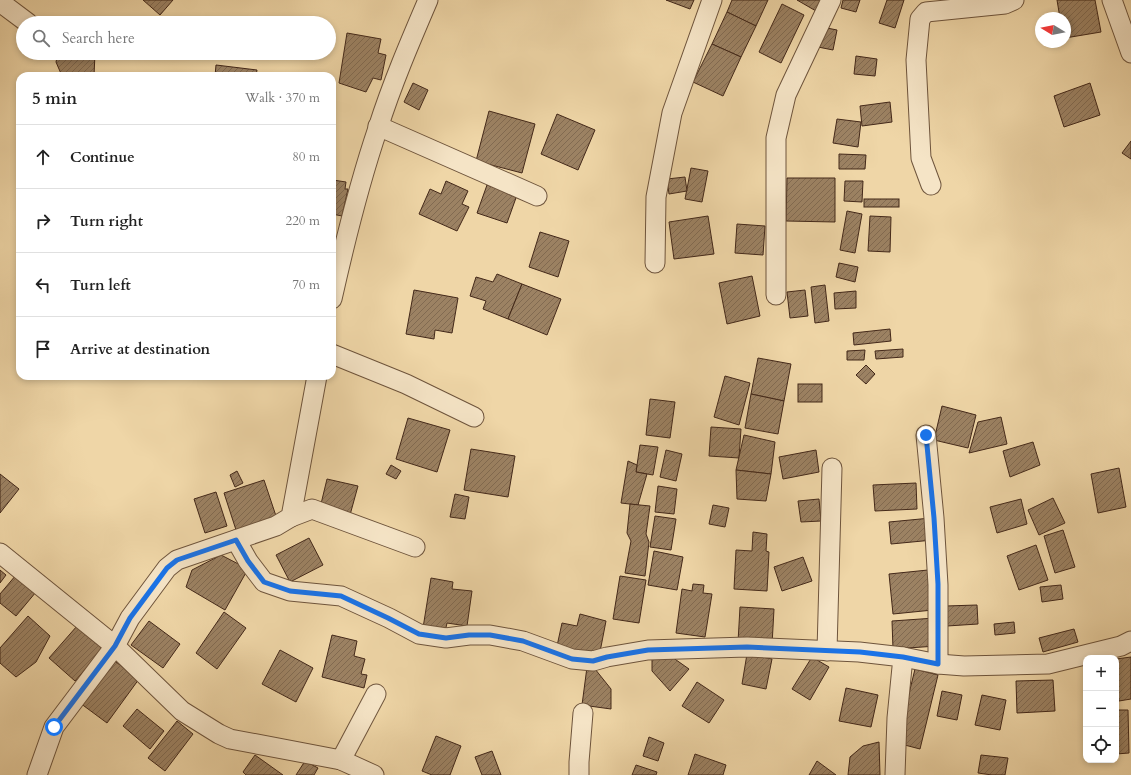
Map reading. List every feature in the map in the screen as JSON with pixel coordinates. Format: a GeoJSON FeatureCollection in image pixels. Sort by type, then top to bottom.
{"type":"FeatureCollection","features":[{"type":"Feature","properties":{"kind":"street"},"geometry":{"type":"LineString","coordinates":[[336,282],[346,238],[378,126],[410,41],[428,0]]}},
{"type":"Feature","properties":{"kind":"street"},"geometry":{"type":"LineString","coordinates":[[655,263],[656,197],[672,113],[712,0]]}},
{"type":"Feature","properties":{"kind":"street"},"geometry":{"type":"LineString","coordinates":[[776,295],[776,138],[786,95],[830,0]]}},
{"type":"Feature","properties":{"kind":"street"},"geometry":{"type":"LineString","coordinates":[[931,185],[921,158],[916,60],[920,19],[926,12],[1005,4],[1014,0]]}},
{"type":"Feature","properties":{"kind":"street"},"geometry":{"type":"LineString","coordinates":[[1112,0],[1131,53]]}},
{"type":"Feature","properties":{"kind":"street"},"geometry":{"type":"LineString","coordinates":[[0,2],[19,16]]}},
{"type":"Feature","properties":{"kind":"street"},"geometry":{"type":"LineString","coordinates":[[378,126],[537,196]]}},
{"type":"Feature","properties":{"kind":"street"},"geometry":{"type":"LineString","coordinates":[[336,356],[406,384],[474,417]]}},
{"type":"Feature","properties":{"kind":"street"},"geometry":{"type":"LineString","coordinates":[[291,517],[316,380]]}},
{"type":"Feature","properties":{"kind":"street"},"geometry":{"type":"LineString","coordinates":[[926,435],[934,518],[938,584],[938,664]]}},
{"type":"Feature","properties":{"kind":"street"},"geometry":{"type":"LineString","coordinates":[[827,651],[832,468]]}},
{"type":"Feature","properties":{"kind":"street"},"geometry":{"type":"LineString","coordinates":[[37,775],[54,727],[115,646],[130,618],[167,568],[177,560],[276,526],[291,517],[312,509],[415,547]]}},
{"type":"Feature","properties":{"kind":"street"},"geometry":{"type":"LineString","coordinates":[[236,540],[248,561],[264,582],[290,591],[341,596],[419,634],[446,638],[469,635],[490,635],[523,641],[572,659],[593,661],[648,650],[747,647],[860,652],[903,657],[938,664],[964,666],[1048,664],[1121,646],[1131,641]]}},
{"type":"Feature","properties":{"kind":"street"},"geometry":{"type":"LineString","coordinates":[[0,553],[115,646],[182,711],[219,734],[230,739],[341,760],[374,775]]}},
{"type":"Feature","properties":{"kind":"street"},"geometry":{"type":"LineString","coordinates":[[895,775],[903,657]]}},
{"type":"Feature","properties":{"kind":"street"},"geometry":{"type":"LineString","coordinates":[[341,760],[376,694]]}},
{"type":"Feature","properties":{"kind":"street"},"geometry":{"type":"LineString","coordinates":[[579,775],[583,713]]}},
{"type":"Feature","properties":{"kind":"building"},"geometry":{"type":"Polygon","coordinates":[[[143,0],[173,0],[160,15],[143,0]]]}},
{"type":"Feature","properties":{"kind":"building"},"geometry":{"type":"Polygon","coordinates":[[[666,0],[694,0],[690,9],[666,0]]]}},
{"type":"Feature","properties":{"kind":"building"},"geometry":{"type":"Polygon","coordinates":[[[732,0],[768,0],[756,26],[727,12],[732,0]]]}},
{"type":"Feature","properties":{"kind":"building"},"geometry":{"type":"Polygon","coordinates":[[[797,0],[822,0],[816,11],[797,0]]]}},
{"type":"Feature","properties":{"kind":"building"},"geometry":{"type":"Polygon","coordinates":[[[843,0],[860,0],[856,12],[841,8],[843,0]]]}},
{"type":"Feature","properties":{"kind":"building"},"geometry":{"type":"Polygon","coordinates":[[[887,0],[904,0],[895,28],[879,23],[887,0]]]}},
{"type":"Feature","properties":{"kind":"building"},"geometry":{"type":"Polygon","coordinates":[[[1057,0],[1095,0],[1101,32],[1071,37],[1071,12],[1059,12],[1057,0]]]}},
{"type":"Feature","properties":{"kind":"building"},"geometry":{"type":"Polygon","coordinates":[[[782,4],[804,15],[781,63],[759,52],[782,4]]]}},
{"type":"Feature","properties":{"kind":"building"},"geometry":{"type":"Polygon","coordinates":[[[727,12],[756,26],[741,57],[712,44],[727,12]]]}},
{"type":"Feature","properties":{"kind":"building"},"geometry":{"type":"Polygon","coordinates":[[[822,27],[837,30],[833,50],[818,47],[822,27]]]}},
{"type":"Feature","properties":{"kind":"building"},"geometry":{"type":"Polygon","coordinates":[[[347,33],[381,39],[378,53],[386,55],[381,80],[373,78],[366,92],[339,83],[347,33]]]}},
{"type":"Feature","properties":{"kind":"building"},"geometry":{"type":"Polygon","coordinates":[[[712,44],[741,57],[723,96],[693,82],[712,44]]]}},
{"type":"Feature","properties":{"kind":"building"},"geometry":{"type":"Polygon","coordinates":[[[856,56],[877,59],[875,76],[854,74],[856,56]]]}},
{"type":"Feature","properties":{"kind":"building"},"geometry":{"type":"Polygon","coordinates":[[[56,60],[95,60],[94,72],[60,72],[56,60]]]}},
{"type":"Feature","properties":{"kind":"building"},"geometry":{"type":"Polygon","coordinates":[[[216,65],[257,70],[257,72],[215,72],[216,65]]]}},
{"type":"Feature","properties":{"kind":"building"},"geometry":{"type":"Polygon","coordinates":[[[413,83],[428,90],[419,110],[404,102],[413,83]]]}},
{"type":"Feature","properties":{"kind":"building"},"geometry":{"type":"Polygon","coordinates":[[[1090,83],[1100,115],[1064,127],[1054,96],[1090,83]]]}},
{"type":"Feature","properties":{"kind":"building"},"geometry":{"type":"Polygon","coordinates":[[[890,102],[892,122],[862,126],[860,106],[890,102]]]}},
{"type":"Feature","properties":{"kind":"building"},"geometry":{"type":"Polygon","coordinates":[[[489,111],[535,124],[522,173],[476,161],[489,111]]]}},
{"type":"Feature","properties":{"kind":"building"},"geometry":{"type":"Polygon","coordinates":[[[557,114],[595,130],[578,170],[541,154],[557,114]]]}},
{"type":"Feature","properties":{"kind":"building"},"geometry":{"type":"Polygon","coordinates":[[[837,119],[861,122],[858,147],[833,143],[837,119]]]}},
{"type":"Feature","properties":{"kind":"building"},"geometry":{"type":"Polygon","coordinates":[[[1131,141],[1131,159],[1122,153],[1131,141]]]}},
{"type":"Feature","properties":{"kind":"building"},"geometry":{"type":"Polygon","coordinates":[[[839,154],[866,155],[865,169],[839,169],[839,154]]]}},
{"type":"Feature","properties":{"kind":"building"},"geometry":{"type":"Polygon","coordinates":[[[691,168],[708,171],[702,202],[685,199],[691,168]]]}},
{"type":"Feature","properties":{"kind":"building"},"geometry":{"type":"Polygon","coordinates":[[[685,177],[687,191],[669,194],[667,179],[685,177]]]}},
{"type":"Feature","properties":{"kind":"building"},"geometry":{"type":"Polygon","coordinates":[[[787,178],[835,178],[835,222],[786,221],[787,178]]]}},
{"type":"Feature","properties":{"kind":"building"},"geometry":{"type":"Polygon","coordinates":[[[336,180],[346,182],[345,189],[348,189],[342,216],[336,215],[336,180]]]}},
{"type":"Feature","properties":{"kind":"building"},"geometry":{"type":"Polygon","coordinates":[[[446,181],[468,191],[462,204],[469,207],[457,231],[419,214],[430,189],[441,194],[446,181]]]}},
{"type":"Feature","properties":{"kind":"building"},"geometry":{"type":"Polygon","coordinates":[[[845,181],[863,181],[862,202],[844,201],[845,181]]]}},
{"type":"Feature","properties":{"kind":"building"},"geometry":{"type":"Polygon","coordinates":[[[487,185],[517,195],[507,223],[477,213],[487,185]]]}},
{"type":"Feature","properties":{"kind":"building"},"geometry":{"type":"Polygon","coordinates":[[[864,199],[899,199],[899,207],[864,207],[864,199]]]}},
{"type":"Feature","properties":{"kind":"building"},"geometry":{"type":"Polygon","coordinates":[[[847,211],[862,214],[855,253],[840,250],[847,211]]]}},
{"type":"Feature","properties":{"kind":"building"},"geometry":{"type":"Polygon","coordinates":[[[708,216],[714,254],[674,259],[669,222],[708,216]]]}},
{"type":"Feature","properties":{"kind":"building"},"geometry":{"type":"Polygon","coordinates":[[[870,216],[891,217],[890,252],[868,251],[870,216]]]}},
{"type":"Feature","properties":{"kind":"building"},"geometry":{"type":"Polygon","coordinates":[[[737,224],[765,226],[763,255],[735,253],[737,224]]]}},
{"type":"Feature","properties":{"kind":"building"},"geometry":{"type":"Polygon","coordinates":[[[540,232],[569,241],[558,277],[529,267],[540,232]]]}},
{"type":"Feature","properties":{"kind":"building"},"geometry":{"type":"Polygon","coordinates":[[[839,263],[858,267],[855,282],[836,277],[839,263]]]}},
{"type":"Feature","properties":{"kind":"building"},"geometry":{"type":"Polygon","coordinates":[[[497,274],[522,284],[508,319],[483,309],[486,301],[470,296],[476,277],[493,282],[497,274]]]}},
{"type":"Feature","properties":{"kind":"building"},"geometry":{"type":"Polygon","coordinates":[[[752,276],[760,316],[727,324],[719,283],[752,276]]]}},
{"type":"Feature","properties":{"kind":"building"},"geometry":{"type":"Polygon","coordinates":[[[522,284],[561,299],[547,335],[508,319],[522,284]]]}},
{"type":"Feature","properties":{"kind":"building"},"geometry":{"type":"Polygon","coordinates":[[[825,285],[829,321],[815,323],[811,287],[825,285]]]}},
{"type":"Feature","properties":{"kind":"building"},"geometry":{"type":"Polygon","coordinates":[[[414,290],[458,298],[452,333],[435,330],[434,339],[406,334],[414,290]]]}},
{"type":"Feature","properties":{"kind":"building"},"geometry":{"type":"Polygon","coordinates":[[[805,290],[808,316],[790,318],[787,292],[805,290]]]}},
{"type":"Feature","properties":{"kind":"building"},"geometry":{"type":"Polygon","coordinates":[[[856,291],[856,308],[835,309],[834,293],[856,291]]]}},
{"type":"Feature","properties":{"kind":"building"},"geometry":{"type":"Polygon","coordinates":[[[890,329],[891,341],[854,345],[853,333],[890,329]]]}},
{"type":"Feature","properties":{"kind":"building"},"geometry":{"type":"Polygon","coordinates":[[[903,349],[903,357],[876,359],[875,351],[903,349]]]}},
{"type":"Feature","properties":{"kind":"building"},"geometry":{"type":"Polygon","coordinates":[[[865,350],[864,360],[847,360],[847,351],[865,350]]]}},
{"type":"Feature","properties":{"kind":"building"},"geometry":{"type":"Polygon","coordinates":[[[758,358],[791,364],[784,401],[751,394],[758,358]]]}},
{"type":"Feature","properties":{"kind":"building"},"geometry":{"type":"Polygon","coordinates":[[[866,365],[875,374],[866,384],[856,375],[866,365]]]}},
{"type":"Feature","properties":{"kind":"building"},"geometry":{"type":"Polygon","coordinates":[[[725,376],[750,383],[739,425],[714,417],[725,376]]]}},
{"type":"Feature","properties":{"kind":"building"},"geometry":{"type":"Polygon","coordinates":[[[798,384],[822,384],[822,402],[798,402],[798,384]]]}},
{"type":"Feature","properties":{"kind":"building"},"geometry":{"type":"Polygon","coordinates":[[[751,394],[784,401],[778,434],[745,428],[751,394]]]}},
{"type":"Feature","properties":{"kind":"building"},"geometry":{"type":"Polygon","coordinates":[[[650,399],[675,402],[670,438],[646,435],[650,399]]]}},
{"type":"Feature","properties":{"kind":"building"},"geometry":{"type":"Polygon","coordinates":[[[942,406],[976,415],[968,448],[934,440],[942,406]]]}},
{"type":"Feature","properties":{"kind":"building"},"geometry":{"type":"Polygon","coordinates":[[[1001,417],[1007,444],[969,453],[978,422],[1001,417]]]}},
{"type":"Feature","properties":{"kind":"building"},"geometry":{"type":"Polygon","coordinates":[[[408,418],[450,430],[437,472],[396,459],[408,418]]]}},
{"type":"Feature","properties":{"kind":"building"},"geometry":{"type":"Polygon","coordinates":[[[711,427],[741,429],[739,458],[709,456],[711,427]]]}},
{"type":"Feature","properties":{"kind":"building"},"geometry":{"type":"Polygon","coordinates":[[[744,435],[775,442],[771,474],[736,470],[744,435]]]}},
{"type":"Feature","properties":{"kind":"building"},"geometry":{"type":"Polygon","coordinates":[[[1033,442],[1040,465],[1010,477],[1003,451],[1033,442]]]}},
{"type":"Feature","properties":{"kind":"building"},"geometry":{"type":"Polygon","coordinates":[[[640,445],[658,447],[653,475],[636,472],[640,445]]]}},
{"type":"Feature","properties":{"kind":"building"},"geometry":{"type":"Polygon","coordinates":[[[471,449],[515,456],[508,497],[464,490],[471,449]]]}},
{"type":"Feature","properties":{"kind":"building"},"geometry":{"type":"Polygon","coordinates":[[[666,450],[682,454],[676,481],[660,477],[666,450]]]}},
{"type":"Feature","properties":{"kind":"building"},"geometry":{"type":"Polygon","coordinates":[[[816,450],[819,472],[783,479],[779,457],[816,450]]]}},
{"type":"Feature","properties":{"kind":"building"},"geometry":{"type":"Polygon","coordinates":[[[628,461],[637,465],[636,472],[647,474],[638,505],[621,503],[628,461]]]}},
{"type":"Feature","properties":{"kind":"building"},"geometry":{"type":"Polygon","coordinates":[[[391,465],[401,471],[396,479],[386,474],[391,465]]]}},
{"type":"Feature","properties":{"kind":"building"},"geometry":{"type":"Polygon","coordinates":[[[1119,468],[1126,507],[1098,513],[1091,474],[1119,468]]]}},
{"type":"Feature","properties":{"kind":"building"},"geometry":{"type":"Polygon","coordinates":[[[736,470],[771,474],[766,501],[737,499],[736,470]]]}},
{"type":"Feature","properties":{"kind":"building"},"geometry":{"type":"Polygon","coordinates":[[[237,471],[243,483],[235,487],[230,475],[237,471]]]}},
{"type":"Feature","properties":{"kind":"building"},"geometry":{"type":"Polygon","coordinates":[[[0,474],[19,489],[0,513],[0,474]]]}},
{"type":"Feature","properties":{"kind":"building"},"geometry":{"type":"Polygon","coordinates":[[[327,479],[358,486],[350,515],[320,508],[327,479]]]}},
{"type":"Feature","properties":{"kind":"building"},"geometry":{"type":"Polygon","coordinates":[[[264,480],[277,519],[237,533],[224,493],[264,480]]]}},
{"type":"Feature","properties":{"kind":"building"},"geometry":{"type":"Polygon","coordinates":[[[916,483],[917,509],[875,511],[873,485],[916,483]]]}},
{"type":"Feature","properties":{"kind":"building"},"geometry":{"type":"Polygon","coordinates":[[[658,486],[677,489],[674,514],[655,512],[658,486]]]}},
{"type":"Feature","properties":{"kind":"building"},"geometry":{"type":"Polygon","coordinates":[[[216,492],[227,526],[205,533],[194,499],[216,492]]]}},
{"type":"Feature","properties":{"kind":"building"},"geometry":{"type":"Polygon","coordinates":[[[455,494],[469,497],[465,519],[450,517],[455,494]]]}},
{"type":"Feature","properties":{"kind":"building"},"geometry":{"type":"Polygon","coordinates":[[[1053,498],[1065,523],[1039,535],[1028,510],[1053,498]]]}},
{"type":"Feature","properties":{"kind":"building"},"geometry":{"type":"Polygon","coordinates":[[[819,499],[821,521],[801,522],[798,501],[819,499]]]}},
{"type":"Feature","properties":{"kind":"building"},"geometry":{"type":"Polygon","coordinates":[[[1021,499],[1027,524],[997,533],[990,507],[1021,499]]]}},
{"type":"Feature","properties":{"kind":"building"},"geometry":{"type":"Polygon","coordinates":[[[630,504],[650,506],[646,534],[649,542],[645,576],[625,573],[631,541],[627,533],[630,504]]]}},
{"type":"Feature","properties":{"kind":"building"},"geometry":{"type":"Polygon","coordinates":[[[713,505],[729,508],[725,527],[709,524],[713,505]]]}},
{"type":"Feature","properties":{"kind":"building"},"geometry":{"type":"Polygon","coordinates":[[[655,516],[676,519],[671,550],[650,547],[655,516]]]}},
{"type":"Feature","properties":{"kind":"building"},"geometry":{"type":"Polygon","coordinates":[[[931,518],[933,540],[891,544],[889,522],[931,518]]]}},
{"type":"Feature","properties":{"kind":"building"},"geometry":{"type":"Polygon","coordinates":[[[1063,530],[1075,567],[1055,573],[1044,536],[1063,530]]]}},
{"type":"Feature","properties":{"kind":"building"},"geometry":{"type":"Polygon","coordinates":[[[753,532],[767,534],[766,551],[769,552],[767,591],[734,589],[736,550],[752,551],[753,532]]]}},
{"type":"Feature","properties":{"kind":"building"},"geometry":{"type":"Polygon","coordinates":[[[309,538],[323,565],[290,582],[276,555],[309,538]]]}},
{"type":"Feature","properties":{"kind":"building"},"geometry":{"type":"Polygon","coordinates":[[[1036,545],[1048,580],[1019,590],[1007,556],[1036,545]]]}},
{"type":"Feature","properties":{"kind":"building"},"geometry":{"type":"Polygon","coordinates":[[[654,551],[683,557],[677,590],[648,585],[654,551]]]}},
{"type":"Feature","properties":{"kind":"building"},"geometry":{"type":"Polygon","coordinates":[[[221,555],[248,569],[225,610],[186,587],[192,570],[221,555]]]}},
{"type":"Feature","properties":{"kind":"building"},"geometry":{"type":"Polygon","coordinates":[[[803,557],[812,581],[782,591],[774,567],[803,557]]]}},
{"type":"Feature","properties":{"kind":"building"},"geometry":{"type":"Polygon","coordinates":[[[0,570],[6,575],[0,583],[0,570]]]}},
{"type":"Feature","properties":{"kind":"building"},"geometry":{"type":"Polygon","coordinates":[[[928,570],[933,610],[893,614],[889,574],[928,570]]]}},
{"type":"Feature","properties":{"kind":"building"},"geometry":{"type":"Polygon","coordinates":[[[16,575],[36,592],[16,616],[0,603],[0,594],[16,575]]]}},
{"type":"Feature","properties":{"kind":"building"},"geometry":{"type":"Polygon","coordinates":[[[620,576],[646,580],[639,623],[613,619],[620,576]]]}},
{"type":"Feature","properties":{"kind":"building"},"geometry":{"type":"Polygon","coordinates":[[[431,578],[453,582],[452,589],[472,591],[467,626],[447,623],[445,632],[423,628],[431,578]]]}},
{"type":"Feature","properties":{"kind":"building"},"geometry":{"type":"Polygon","coordinates":[[[693,584],[704,585],[703,593],[712,594],[705,637],[676,633],[682,589],[692,591],[693,584]]]}},
{"type":"Feature","properties":{"kind":"building"},"geometry":{"type":"Polygon","coordinates":[[[1061,585],[1063,599],[1042,602],[1040,587],[1061,585]]]}},
{"type":"Feature","properties":{"kind":"building"},"geometry":{"type":"Polygon","coordinates":[[[977,605],[978,624],[947,626],[946,606],[977,605]]]}},
{"type":"Feature","properties":{"kind":"building"},"geometry":{"type":"Polygon","coordinates":[[[740,607],[774,609],[772,645],[738,642],[740,607]]]}},
{"type":"Feature","properties":{"kind":"building"},"geometry":{"type":"Polygon","coordinates":[[[224,612],[246,628],[217,669],[196,653],[224,612]]]}},
{"type":"Feature","properties":{"kind":"building"},"geometry":{"type":"Polygon","coordinates":[[[580,614],[606,621],[599,657],[557,646],[562,623],[577,626],[580,614]]]}},
{"type":"Feature","properties":{"kind":"building"},"geometry":{"type":"Polygon","coordinates":[[[28,616],[50,636],[36,662],[16,677],[0,663],[0,648],[28,616]]]}},
{"type":"Feature","properties":{"kind":"building"},"geometry":{"type":"Polygon","coordinates":[[[935,618],[937,646],[893,649],[892,621],[935,618]]]}},
{"type":"Feature","properties":{"kind":"building"},"geometry":{"type":"Polygon","coordinates":[[[149,621],[180,644],[163,668],[131,645],[149,621]]]}},
{"type":"Feature","properties":{"kind":"building"},"geometry":{"type":"Polygon","coordinates":[[[1014,622],[1015,633],[995,635],[994,624],[1014,622]]]}},
{"type":"Feature","properties":{"kind":"building"},"geometry":{"type":"Polygon","coordinates":[[[77,626],[103,649],[75,681],[49,658],[77,626]]]}},
{"type":"Feature","properties":{"kind":"building"},"geometry":{"type":"Polygon","coordinates":[[[1074,629],[1078,642],[1043,652],[1039,638],[1074,629]]]}},
{"type":"Feature","properties":{"kind":"building"},"geometry":{"type":"Polygon","coordinates":[[[332,635],[357,641],[354,656],[365,659],[361,674],[367,675],[364,688],[322,677],[332,635]]]}},
{"type":"Feature","properties":{"kind":"building"},"geometry":{"type":"Polygon","coordinates":[[[280,650],[313,668],[296,702],[262,684],[280,650]]]}},
{"type":"Feature","properties":{"kind":"building"},"geometry":{"type":"Polygon","coordinates":[[[662,650],[689,669],[670,691],[652,671],[652,656],[662,650]]]}},
{"type":"Feature","properties":{"kind":"building"},"geometry":{"type":"Polygon","coordinates":[[[747,654],[772,659],[766,689],[742,684],[747,654]]]}},
{"type":"Feature","properties":{"kind":"building"},"geometry":{"type":"Polygon","coordinates":[[[812,657],[829,667],[810,700],[792,689],[812,657]]]}},
{"type":"Feature","properties":{"kind":"building"},"geometry":{"type":"Polygon","coordinates":[[[1131,657],[1131,699],[1119,701],[1119,691],[1119,659],[1131,657]]]}},
{"type":"Feature","properties":{"kind":"building"},"geometry":{"type":"Polygon","coordinates":[[[112,659],[139,679],[107,723],[80,703],[112,659]]]}},
{"type":"Feature","properties":{"kind":"building"},"geometry":{"type":"Polygon","coordinates":[[[587,667],[595,669],[611,689],[611,709],[582,705],[587,667]]]}},
{"type":"Feature","properties":{"kind":"building"},"geometry":{"type":"Polygon","coordinates":[[[915,669],[938,675],[920,749],[897,743],[915,669]]]}},
{"type":"Feature","properties":{"kind":"building"},"geometry":{"type":"Polygon","coordinates":[[[1053,680],[1055,711],[1017,713],[1016,681],[1053,680]]]}},
{"type":"Feature","properties":{"kind":"building"},"geometry":{"type":"Polygon","coordinates":[[[697,682],[724,700],[709,723],[682,706],[697,682]]]}},
{"type":"Feature","properties":{"kind":"building"},"geometry":{"type":"Polygon","coordinates":[[[846,688],[878,695],[871,727],[839,721],[846,688]]]}},
{"type":"Feature","properties":{"kind":"building"},"geometry":{"type":"Polygon","coordinates":[[[942,691],[962,695],[957,720],[937,716],[942,691]]]}},
{"type":"Feature","properties":{"kind":"building"},"geometry":{"type":"Polygon","coordinates":[[[982,695],[1006,700],[1000,730],[975,725],[982,695]]]}},
{"type":"Feature","properties":{"kind":"building"},"geometry":{"type":"Polygon","coordinates":[[[137,709],[164,731],[150,749],[123,726],[137,709]]]}},
{"type":"Feature","properties":{"kind":"building"},"geometry":{"type":"Polygon","coordinates":[[[1119,710],[1128,710],[1129,753],[1119,754],[1119,710]]]}},
{"type":"Feature","properties":{"kind":"building"},"geometry":{"type":"Polygon","coordinates":[[[177,721],[193,734],[165,771],[148,758],[177,721]]]}},
{"type":"Feature","properties":{"kind":"building"},"geometry":{"type":"Polygon","coordinates":[[[436,736],[461,746],[450,775],[432,775],[422,771],[436,736]]]}},
{"type":"Feature","properties":{"kind":"building"},"geometry":{"type":"Polygon","coordinates":[[[649,737],[664,743],[658,761],[643,756],[649,737]]]}},
{"type":"Feature","properties":{"kind":"building"},"geometry":{"type":"Polygon","coordinates":[[[879,742],[880,775],[848,775],[850,757],[863,746],[879,742]]]}},
{"type":"Feature","properties":{"kind":"building"},"geometry":{"type":"Polygon","coordinates":[[[492,751],[501,775],[482,775],[475,757],[492,751]]]}},
{"type":"Feature","properties":{"kind":"building"},"geometry":{"type":"Polygon","coordinates":[[[695,754],[726,765],[723,775],[688,775],[695,754]]]}},
{"type":"Feature","properties":{"kind":"building"},"geometry":{"type":"Polygon","coordinates":[[[255,755],[283,775],[246,775],[243,772],[255,755]]]}},
{"type":"Feature","properties":{"kind":"building"},"geometry":{"type":"Polygon","coordinates":[[[981,755],[1008,758],[1005,775],[978,773],[981,755]]]}},
{"type":"Feature","properties":{"kind":"building"},"geometry":{"type":"Polygon","coordinates":[[[305,761],[318,768],[314,775],[296,775],[305,761]]]}},
{"type":"Feature","properties":{"kind":"building"},"geometry":{"type":"Polygon","coordinates":[[[817,761],[836,775],[809,775],[817,761]]]}},
{"type":"Feature","properties":{"kind":"building"},"geometry":{"type":"Polygon","coordinates":[[[636,765],[657,772],[656,775],[632,775],[636,765]]]}},
{"type":"Feature","properties":{"kind":"route"},"geometry":{"type":"LineString","coordinates":[[54,727],[115,646],[130,618],[167,568],[177,560],[236,540],[248,561],[264,582],[290,591],[341,596],[419,634],[446,638],[469,635],[490,635],[523,641],[572,659],[593,661],[648,650],[747,647],[860,652],[903,657],[938,664],[938,584],[934,518],[926,435]]}}]}
